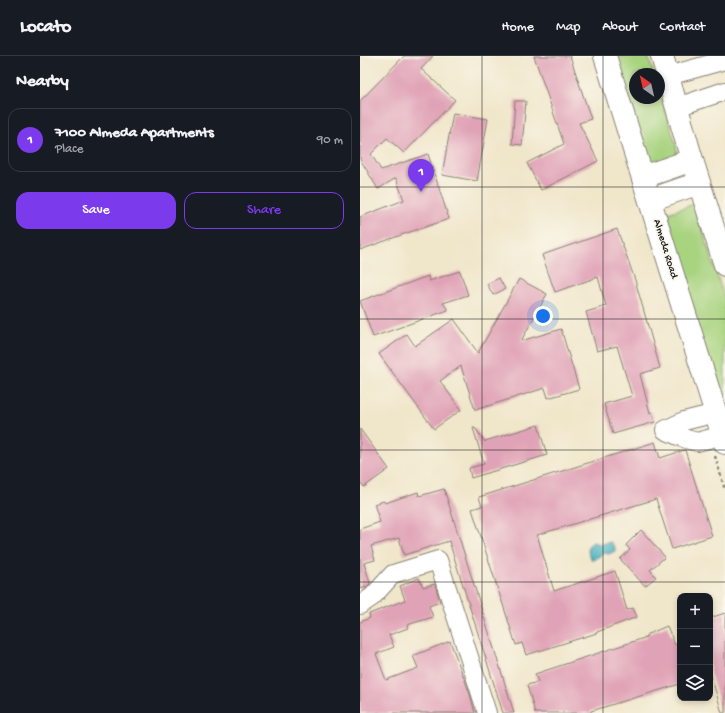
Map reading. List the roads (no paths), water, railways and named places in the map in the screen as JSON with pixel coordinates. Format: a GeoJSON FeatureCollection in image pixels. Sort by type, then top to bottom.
{"type":"FeatureCollection","features":[{"type":"Feature","properties":{"kind":"main road","name":"Almeda Road"},"geometry":{"type":"LineString","coordinates":[[605,56],[724,439]]}},
{"type":"Feature","properties":{"kind":"main road"},"geometry":{"type":"LineString","coordinates":[[665,66],[699,184],[725,265]]}},
{"type":"Feature","properties":{"kind":"main road"},"geometry":{"type":"LineString","coordinates":[[643,177],[692,160]]}},
{"type":"Feature","properties":{"kind":"main road"},"geometry":{"type":"LineString","coordinates":[[650,200],[699,184]]}},
{"type":"Feature","properties":{"kind":"lane"},"geometry":{"type":"LineString","coordinates":[[665,66],[725,60]]}},
{"type":"Feature","properties":{"kind":"lane"},"geometry":{"type":"LineString","coordinates":[[677,107],[725,91]]}},
{"type":"Feature","properties":{"kind":"lane"},"geometry":{"type":"LineString","coordinates":[[716,413],[684,421],[665,430],[697,442],[724,439]]}},
{"type":"Feature","properties":{"kind":"lane"},"geometry":{"type":"LineString","coordinates":[[360,605],[372,597],[393,574],[438,560],[487,713]]}},
{"type":"Feature","properties":{"kind":"water"},"geometry":{"type":"Polygon","coordinates":[[[593,542],[601,544],[611,542],[615,548],[615,551],[609,554],[603,553],[596,559],[592,560],[589,556],[587,547],[593,542]]]}},
{"type":"Feature","properties":{"kind":"place","name":"7100 Almeda Apartments"},"geometry":{"type":"Point","coordinates":[421,192]}}]}
